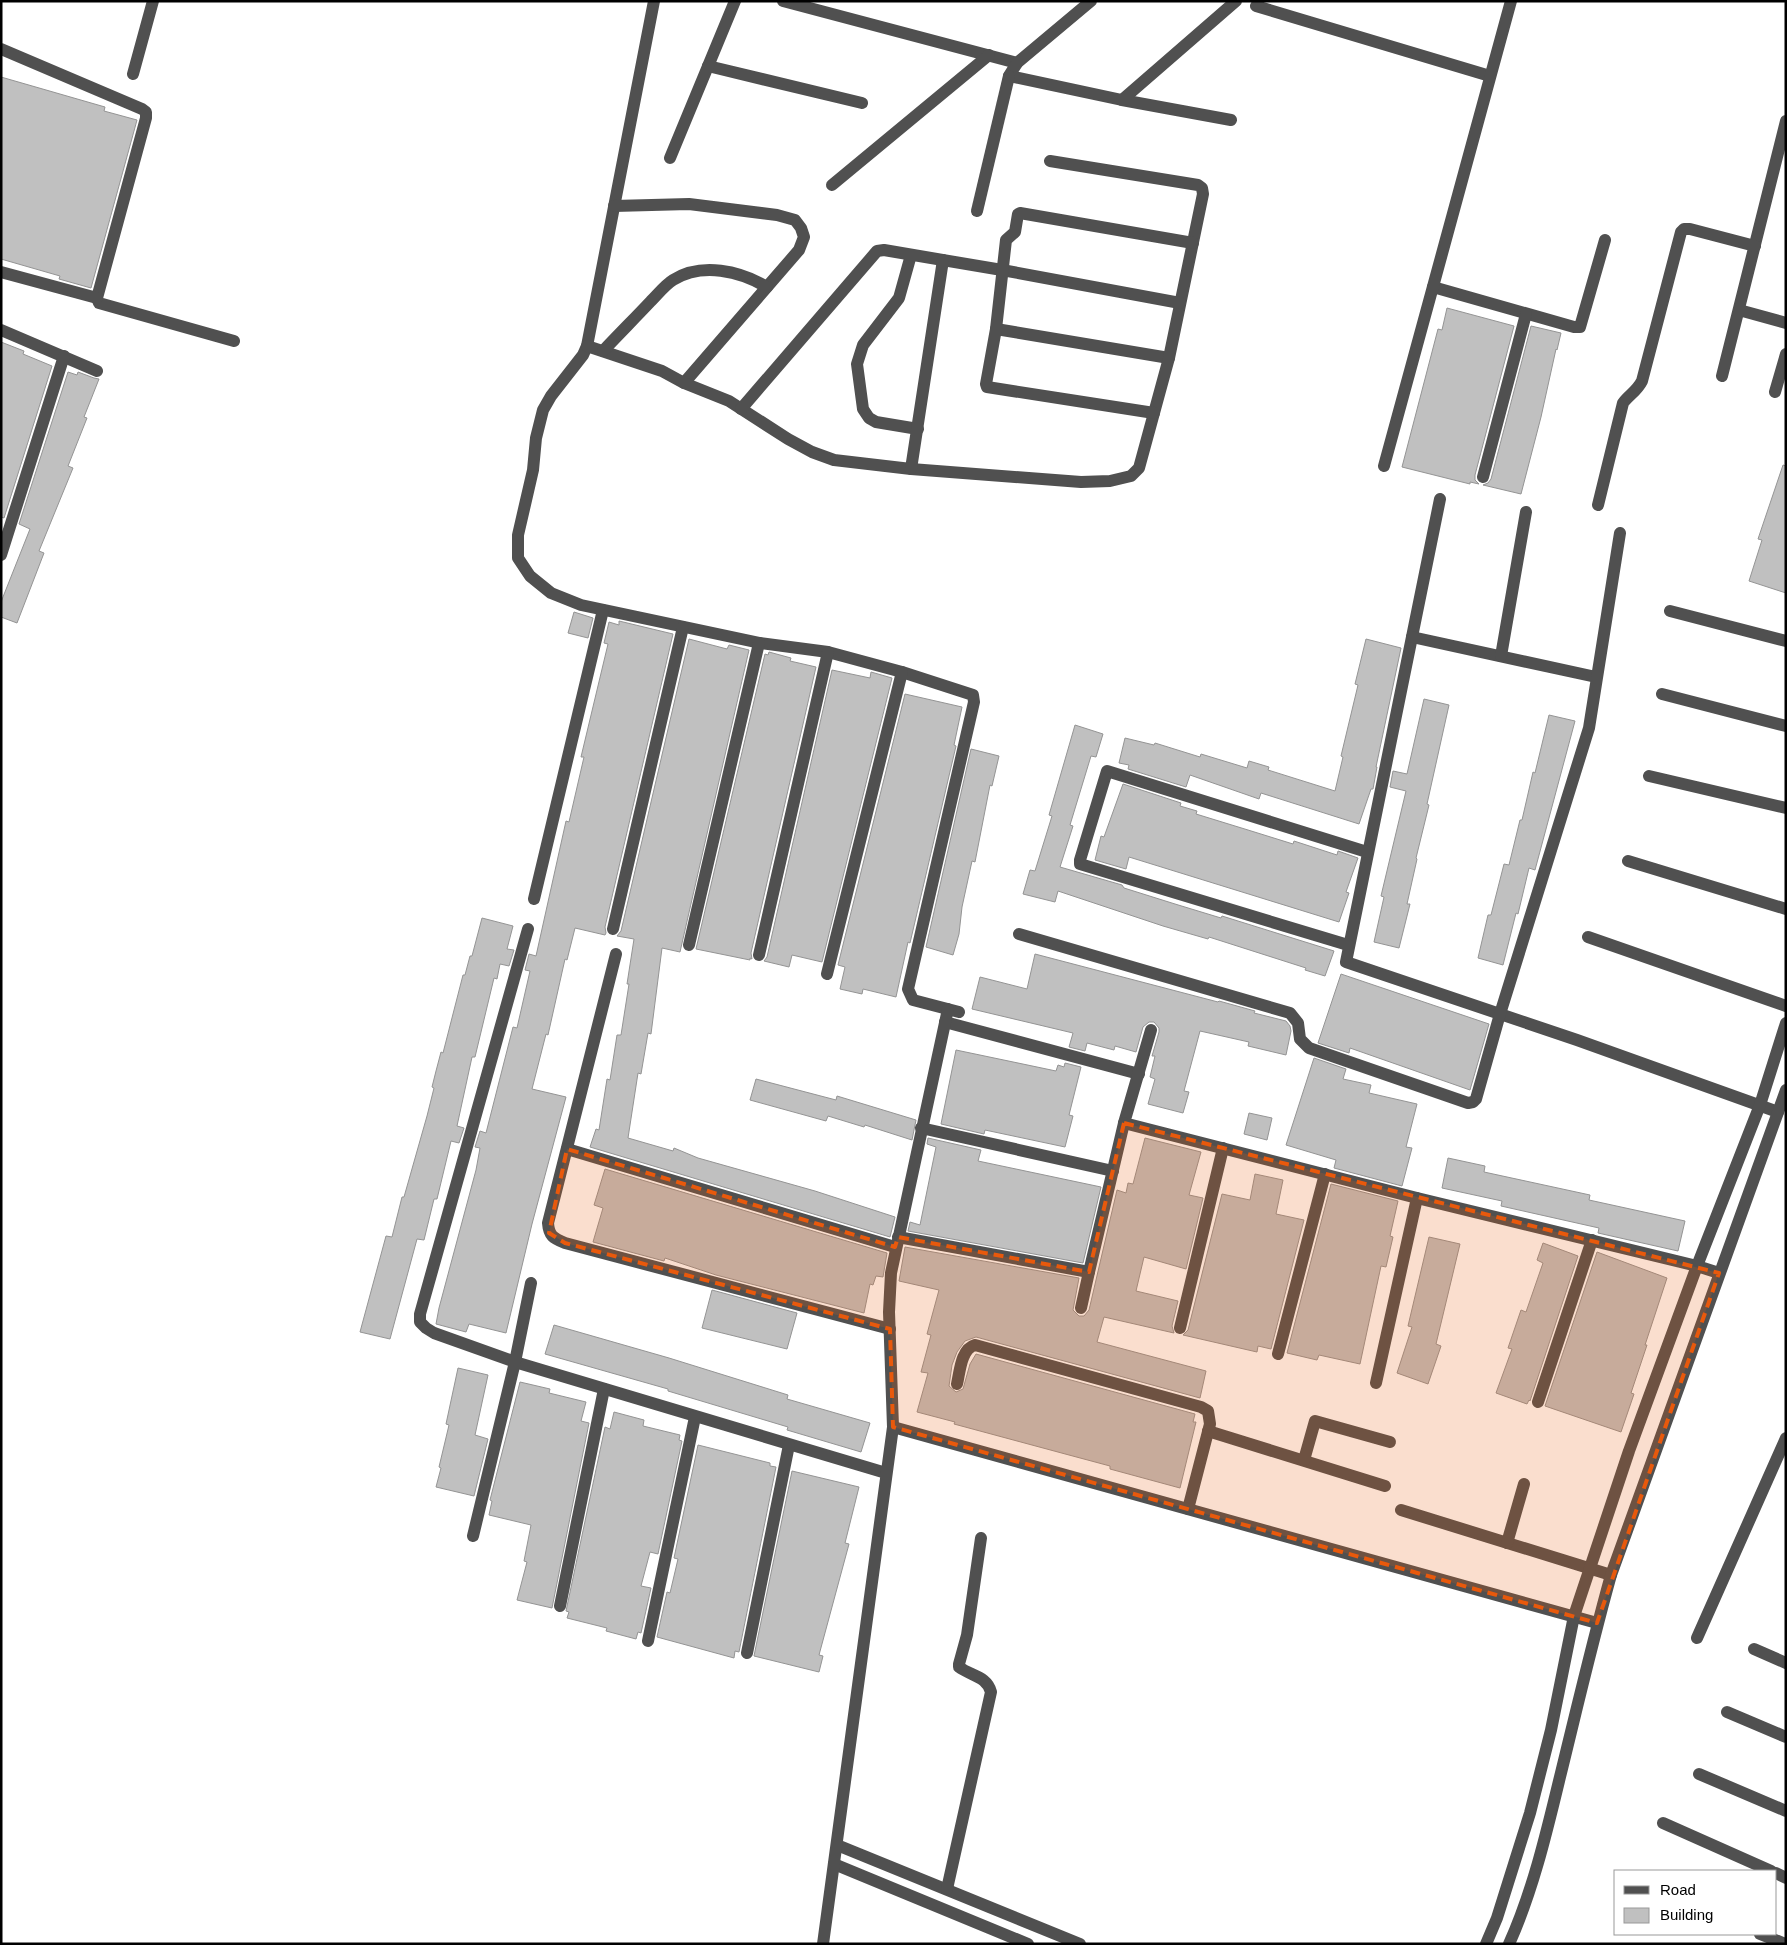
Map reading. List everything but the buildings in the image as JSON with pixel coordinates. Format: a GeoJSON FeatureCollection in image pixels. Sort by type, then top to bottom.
{"type":"FeatureCollection","features":[{"type":"Feature","properties":{"kind":"street"},"geometry":{"type":"LineString","coordinates":[[133,74],[153,1]]}},
{"type":"Feature","properties":{"kind":"street"},"geometry":{"type":"LineString","coordinates":[[654,1],[587,346],[583,355],[551,396],[543,410],[536,438],[533,470],[518,535],[518,558],[530,576],[551,594],[580,605],[760,643],[828,652],[968,692],[973,695],[974,702],[908,989],[914,1000],[953,1011],[945,1022],[921,1128],[897,1242],[890,1292],[893,1427],[823,1944]]}},
{"type":"Feature","properties":{"kind":"street"},"geometry":{"type":"LineString","coordinates":[[670,158],[735,1]]}},
{"type":"Feature","properties":{"kind":"street"},"geometry":{"type":"LineString","coordinates":[[783,1],[1017,63]]}},
{"type":"Feature","properties":{"kind":"street"},"geometry":{"type":"LineString","coordinates":[[977,211],[1009,76],[1017,63],[1091,1]]}},
{"type":"Feature","properties":{"kind":"street"},"geometry":{"type":"LineString","coordinates":[[1122,100],[1236,1]]}},
{"type":"Feature","properties":{"kind":"street"},"geometry":{"type":"LineString","coordinates":[[1384,466],[1510,1]]}},
{"type":"Feature","properties":{"kind":"street"},"geometry":{"type":"LineString","coordinates":[[1256,6],[1490,76]]}},
{"type":"Feature","properties":{"kind":"street"},"geometry":{"type":"LineString","coordinates":[[1,49],[146,112],[146,118],[97,298]]}},
{"type":"Feature","properties":{"kind":"street"},"geometry":{"type":"LineString","coordinates":[[832,185],[989,55]]}},
{"type":"Feature","properties":{"kind":"street"},"geometry":{"type":"LineString","coordinates":[[708,66],[862,103]]}},
{"type":"Feature","properties":{"kind":"street"},"geometry":{"type":"LineString","coordinates":[[1009,76],[1122,100],[1231,120]]}},
{"type":"Feature","properties":{"kind":"street"},"geometry":{"type":"LineString","coordinates":[[1722,376],[1786,121]]}},
{"type":"Feature","properties":{"kind":"street"},"geometry":{"type":"LineString","coordinates":[[587,346],[662,371],[684,383],[729,401],[812,452],[834,460],[911,469],[1081,482],[1110,481],[1131,476],[1139,468],[1168,358],[1203,194],[1202,188],[1198,185],[1050,161]]}},
{"type":"Feature","properties":{"kind":"street"},"geometry":{"type":"LineString","coordinates":[[614,206],[688,204],[736,208],[795,220],[801,228],[804,237],[799,250],[684,383]]}},
{"type":"Feature","properties":{"kind":"street"},"geometry":{"type":"LineString","coordinates":[[1154,414],[987,387],[1006,240],[1015,232],[1019,214],[1193,243]]}},
{"type":"Feature","properties":{"kind":"street"},"geometry":{"type":"LineString","coordinates":[[1598,505],[1623,403],[1639,387],[1642,381],[1681,232],[1684,229],[1690,229],[1755,246]]}},
{"type":"Feature","properties":{"kind":"street"},"geometry":{"type":"LineString","coordinates":[[1433,287],[1526,314],[1580,327],[1605,240]]}},
{"type":"Feature","properties":{"kind":"street"},"geometry":{"type":"LineString","coordinates":[[741,409],[874,254],[884,250],[1180,303]]}},
{"type":"Feature","properties":{"kind":"street"},"geometry":{"type":"LineString","coordinates":[[911,255],[899,298],[863,345],[857,364],[863,409],[869,418],[876,422],[918,429]]}},
{"type":"Feature","properties":{"kind":"street"},"geometry":{"type":"LineString","coordinates":[[911,469],[943,260]]}},
{"type":"Feature","properties":{"kind":"street"},"geometry":{"type":"LineString","coordinates":[[603,351],[671,280],[686,273],[701,270],[734,273],[750,277],[767,287]]}},
{"type":"Feature","properties":{"kind":"street"},"geometry":{"type":"LineString","coordinates":[[1,272],[97,298],[99,302],[104,304],[234,341]]}},
{"type":"Feature","properties":{"kind":"street"},"geometry":{"type":"LineString","coordinates":[[1739,310],[1786,323]]}},
{"type":"Feature","properties":{"kind":"street"},"geometry":{"type":"LineString","coordinates":[[1483,477],[1526,314]]}},
{"type":"Feature","properties":{"kind":"street"},"geometry":{"type":"LineString","coordinates":[[996,328],[1168,358]]}},
{"type":"Feature","properties":{"kind":"street"},"geometry":{"type":"LineString","coordinates":[[1,330],[97,371]]}},
{"type":"Feature","properties":{"kind":"street"},"geometry":{"type":"LineString","coordinates":[[1775,392],[1786,354]]}},
{"type":"Feature","properties":{"kind":"street"},"geometry":{"type":"LineString","coordinates":[[1,555],[64,356]]}},
{"type":"Feature","properties":{"kind":"street"},"geometry":{"type":"LineString","coordinates":[[1440,499],[1345,960],[1347,963],[1500,1014],[1778,1112]]}},
{"type":"Feature","properties":{"kind":"street"},"geometry":{"type":"LineString","coordinates":[[1501,656],[1526,512]]}},
{"type":"Feature","properties":{"kind":"street"},"geometry":{"type":"LineString","coordinates":[[1019,934],[1290,1013],[1298,1023],[1300,1039],[1309,1048],[1468,1102],[1473,1102],[1476,1099],[1500,1014],[1588,728],[1620,533]]}},
{"type":"Feature","properties":{"kind":"street"},"geometry":{"type":"LineString","coordinates":[[534,899],[603,610]]}},
{"type":"Feature","properties":{"kind":"street"},"geometry":{"type":"LineString","coordinates":[[1670,611],[1786,641]]}},
{"type":"Feature","properties":{"kind":"street"},"geometry":{"type":"LineString","coordinates":[[613,929],[683,627]]}},
{"type":"Feature","properties":{"kind":"street"},"geometry":{"type":"LineString","coordinates":[[1412,637],[1596,677]]}},
{"type":"Feature","properties":{"kind":"street"},"geometry":{"type":"LineString","coordinates":[[690,945],[760,643]]}},
{"type":"Feature","properties":{"kind":"street"},"geometry":{"type":"LineString","coordinates":[[759,956],[828,652]]}},
{"type":"Feature","properties":{"kind":"street"},"geometry":{"type":"LineString","coordinates":[[827,974],[902,672]]}},
{"type":"Feature","properties":{"kind":"street"},"geometry":{"type":"LineString","coordinates":[[1662,694],[1786,726]]}},
{"type":"Feature","properties":{"kind":"street"},"geometry":{"type":"LineString","coordinates":[[1348,945],[1080,864],[1080,860],[1105,773],[1109,771],[1367,852]]}},
{"type":"Feature","properties":{"kind":"street"},"geometry":{"type":"LineString","coordinates":[[1650,776],[1786,808]]}},
{"type":"Feature","properties":{"kind":"street"},"geometry":{"type":"LineString","coordinates":[[1628,861],[1786,909]]}},
{"type":"Feature","properties":{"kind":"street"},"geometry":{"type":"LineString","coordinates":[[528,929],[420,1314],[420,1322],[434,1333],[515,1362],[886,1473]]}},
{"type":"Feature","properties":{"kind":"street"},"geometry":{"type":"LineString","coordinates":[[1588,937],[1786,1006]]}},
{"type":"Feature","properties":{"kind":"street"},"geometry":{"type":"LineString","coordinates":[[616,954],[548,1223],[549,1233],[554,1238],[565,1243],[890,1329]]}},
{"type":"Feature","properties":{"kind":"street"},"geometry":{"type":"LineString","coordinates":[[945,1022],[1139,1074]]}},
{"type":"Feature","properties":{"kind":"street"},"geometry":{"type":"LineString","coordinates":[[1486,1944],[1497,1918],[1530,1813],[1551,1730],[1574,1616],[1629,1451],[1697,1266],[1760,1105],[1786,1023]]}},
{"type":"Feature","properties":{"kind":"street"},"geometry":{"type":"LineString","coordinates":[[1081,1308],[1124,1123],[1151,1030]]}},
{"type":"Feature","properties":{"kind":"street"},"geometry":{"type":"LineString","coordinates":[[1509,1944],[1532,1881],[1547,1828],[1597,1623],[1611,1575],[1786,1090]]}},
{"type":"Feature","properties":{"kind":"street"},"geometry":{"type":"LineString","coordinates":[[1124,1123],[1719,1273]]}},
{"type":"Feature","properties":{"kind":"street"},"geometry":{"type":"LineString","coordinates":[[921,1128],[1113,1171]]}},
{"type":"Feature","properties":{"kind":"street"},"geometry":{"type":"LineString","coordinates":[[1180,1328],[1223,1148]]}},
{"type":"Feature","properties":{"kind":"street"},"geometry":{"type":"LineString","coordinates":[[566,1149],[897,1242],[1089,1272]]}},
{"type":"Feature","properties":{"kind":"street"},"geometry":{"type":"LineString","coordinates":[[1278,1354],[1326,1174]]}},
{"type":"Feature","properties":{"kind":"street"},"geometry":{"type":"LineString","coordinates":[[1376,1383],[1417,1198]]}},
{"type":"Feature","properties":{"kind":"street"},"geometry":{"type":"LineString","coordinates":[[1538,1402],[1592,1240]]}},
{"type":"Feature","properties":{"kind":"street"},"geometry":{"type":"LineString","coordinates":[[472,1536],[515,1362],[531,1283]]}},
{"type":"Feature","properties":{"kind":"street"},"geometry":{"type":"LineString","coordinates":[[957,1384],[966,1351],[970,1346],[975,1345],[1208,1411],[1210,1419],[1208,1430],[1188,1509]]}},
{"type":"Feature","properties":{"kind":"street"},"geometry":{"type":"LineString","coordinates":[[560,1606],[604,1389]]}},
{"type":"Feature","properties":{"kind":"street"},"geometry":{"type":"LineString","coordinates":[[648,1641],[695,1417]]}},
{"type":"Feature","properties":{"kind":"street"},"geometry":{"type":"LineString","coordinates":[[1304,1460],[1315,1421],[1390,1442]]}},
{"type":"Feature","properties":{"kind":"street"},"geometry":{"type":"LineString","coordinates":[[893,1427],[1597,1623]]}},
{"type":"Feature","properties":{"kind":"street"},"geometry":{"type":"LineString","coordinates":[[1208,1430],[1385,1486]]}},
{"type":"Feature","properties":{"kind":"street"},"geometry":{"type":"LineString","coordinates":[[1697,1638],[1786,1438]]}},
{"type":"Feature","properties":{"kind":"street"},"geometry":{"type":"LineString","coordinates":[[746,1653],[789,1445]]}},
{"type":"Feature","properties":{"kind":"street"},"geometry":{"type":"LineString","coordinates":[[1507,1543],[1524,1484]]}},
{"type":"Feature","properties":{"kind":"street"},"geometry":{"type":"LineString","coordinates":[[1401,1510],[1611,1575]]}},
{"type":"Feature","properties":{"kind":"street"},"geometry":{"type":"LineString","coordinates":[[947,1889],[991,1692],[986,1681],[959,1668],[968,1635],[981,1538]]}},
{"type":"Feature","properties":{"kind":"street"},"geometry":{"type":"LineString","coordinates":[[1754,1649],[1786,1663]]}},
{"type":"Feature","properties":{"kind":"street"},"geometry":{"type":"LineString","coordinates":[[1727,1712],[1786,1737]]}},
{"type":"Feature","properties":{"kind":"street"},"geometry":{"type":"LineString","coordinates":[[1699,1774],[1786,1811]]}},
{"type":"Feature","properties":{"kind":"street"},"geometry":{"type":"LineString","coordinates":[[1663,1823],[1769,1870]]}},
{"type":"Feature","properties":{"kind":"street"},"geometry":{"type":"LineString","coordinates":[[837,1845],[1080,1944]]}},
{"type":"Feature","properties":{"kind":"street"},"geometry":{"type":"LineString","coordinates":[[834,1864],[1028,1944]]}},
{"type":"Feature","properties":{"kind":"street"},"geometry":{"type":"LineString","coordinates":[[1762,1935],[1783,1944],[1786,1938]]}},
{"type":"Feature","properties":{"kind":"highlighted area"},"geometry":{"type":"Polygon","coordinates":[[[1124,1123],[1719,1273],[1597,1623],[893,1427],[890,1329],[565,1243],[549,1233],[567,1149],[895,1247],[898,1237],[1089,1272],[1124,1123]]]}}]}
